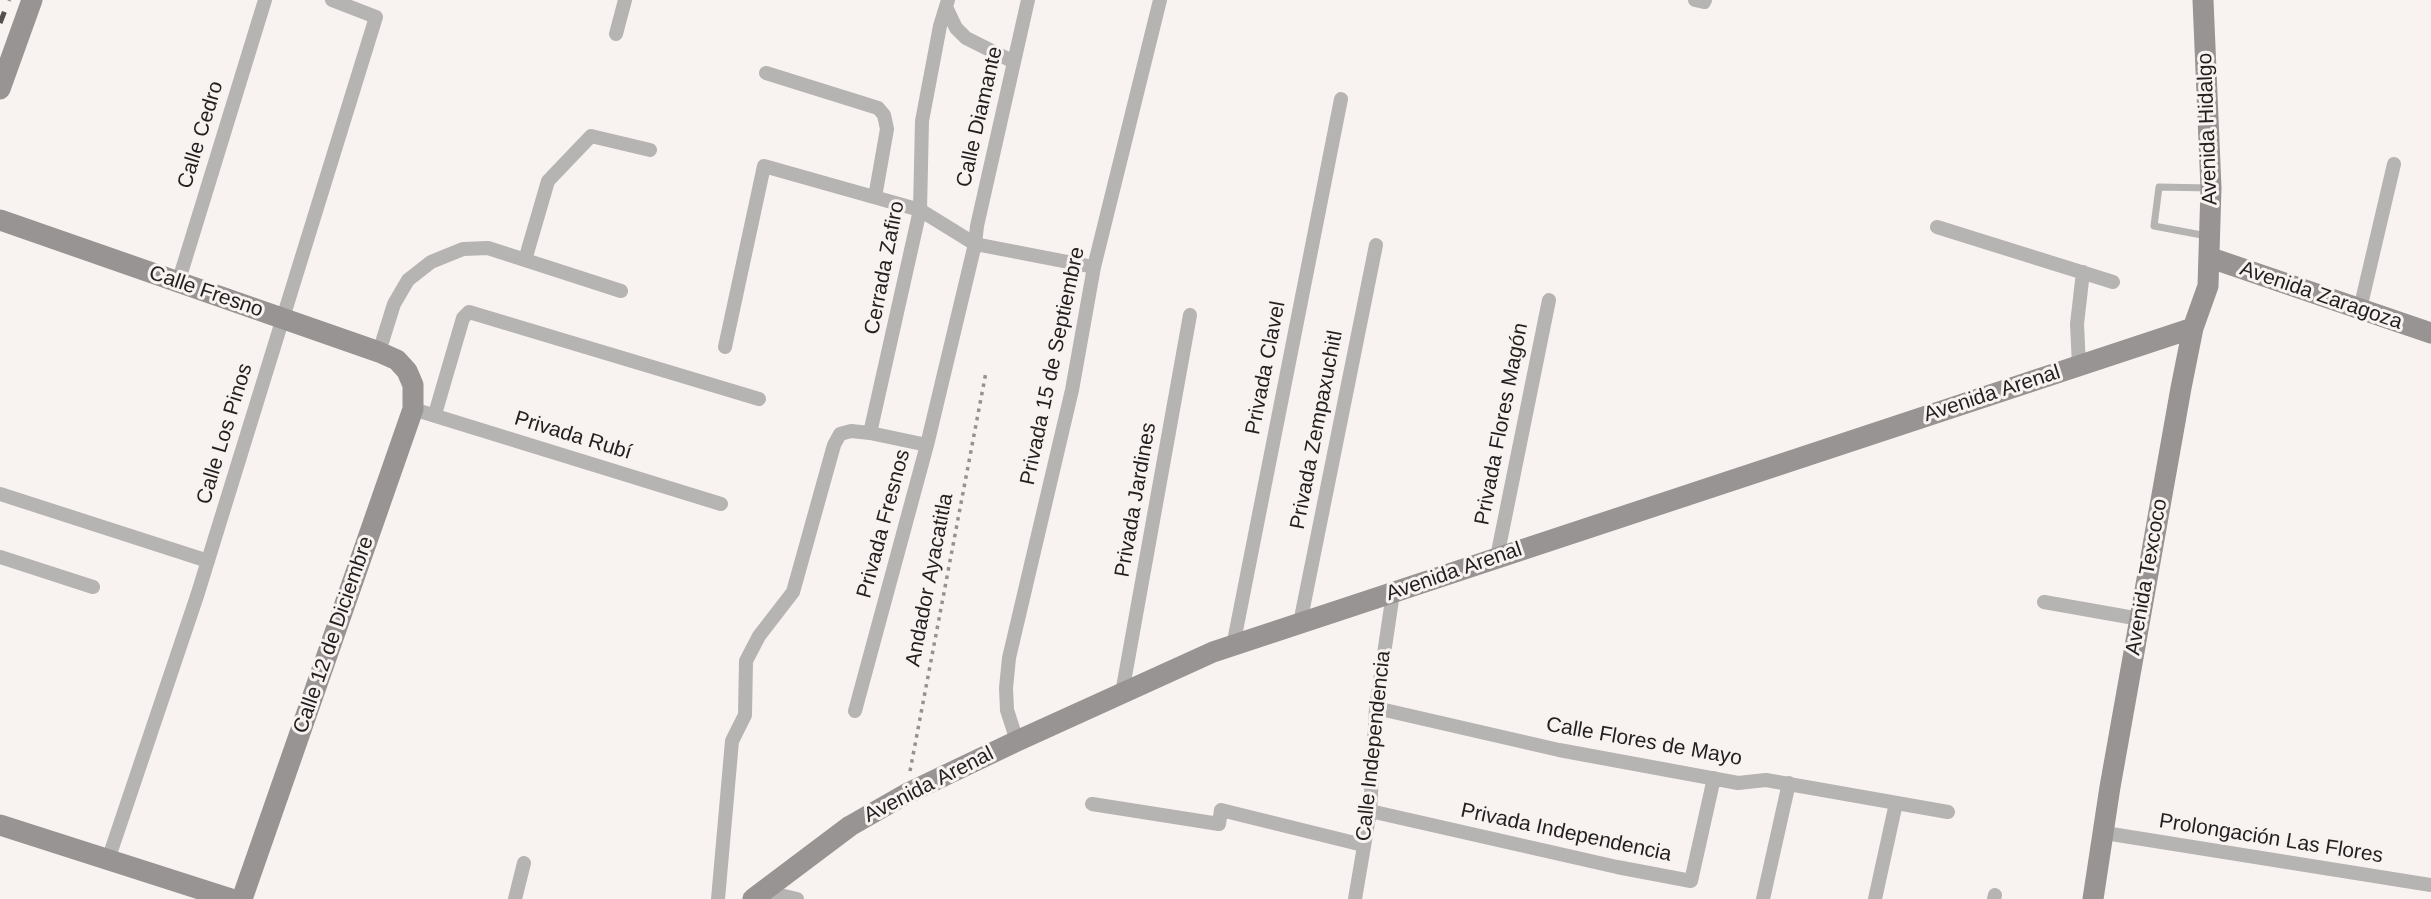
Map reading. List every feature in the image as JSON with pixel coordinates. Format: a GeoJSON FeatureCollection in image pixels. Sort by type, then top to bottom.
{"type":"FeatureCollection","features":[{"type":"Feature","properties":{"kind":"main road"},"geometry":{"type":"LineString","coordinates":[[0,89],[32,0]]}},
{"type":"Feature","properties":{"kind":"main road","name":"Avenida Hidalgo"},"geometry":{"type":"LineString","coordinates":[[2203,0],[2211,247]]}},
{"type":"Feature","properties":{"kind":"main road","name":"Calle Fresno"},"geometry":{"type":"LineString","coordinates":[[0,220],[379,352],[397,360],[407,371]]}},
{"type":"Feature","properties":{"kind":"main road","name":"Avenida Zaragoza"},"geometry":{"type":"LineString","coordinates":[[2211,247],[2360,309],[2431,334]]}},
{"type":"Feature","properties":{"kind":"main road","name":"Avenida Texcoco"},"geometry":{"type":"LineString","coordinates":[[2093,899],[2110,787],[2193,328],[2208,286],[2211,247]]}},
{"type":"Feature","properties":{"kind":"main road","name":"Avenida Arenal"},"geometry":{"type":"LineString","coordinates":[[758,895],[850,826],[906,794],[1213,652],[2193,328]]}},
{"type":"Feature","properties":{"kind":"main road","name":"Calle 12 de Diciembre"},"geometry":{"type":"LineString","coordinates":[[242,899],[413,409],[413,385],[407,371]]}},
{"type":"Feature","properties":{"kind":"main road"},"geometry":{"type":"LineString","coordinates":[[0,825],[232,899]]}},
{"type":"Feature","properties":{"kind":"street","name":"Calle Cedro"},"geometry":{"type":"LineString","coordinates":[[178,283],[265,0]]}},
{"type":"Feature","properties":{"kind":"street","name":"Calle Los Pinos"},"geometry":{"type":"LineString","coordinates":[[108,860],[208,561],[376,17],[332,0]]}},
{"type":"Feature","properties":{"kind":"street"},"geometry":{"type":"LineString","coordinates":[[616,34],[625,0]]}},
{"type":"Feature","properties":{"kind":"street","name":"Calle Diamante"},"geometry":{"type":"LineString","coordinates":[[927,445],[975,244],[1028,0]]}},
{"type":"Feature","properties":{"kind":"street","name":"Privada 15 de Septiembre"},"geometry":{"type":"LineString","coordinates":[[1017,741],[1007,710],[1009,658],[1072,390],[1094,267],[1160,0]]}},
{"type":"Feature","properties":{"kind":"street"},"geometry":{"type":"LineString","coordinates":[[1695,0],[1705,0]]}},
{"type":"Feature","properties":{"kind":"street"},"geometry":{"type":"LineString","coordinates":[[947,4],[956,28],[966,38],[1014,62]]}},
{"type":"Feature","properties":{"kind":"street","name":"Cerrada Zafiro"},"geometry":{"type":"LineString","coordinates":[[870,433],[920,210],[922,121],[940,26],[947,4]]}},
{"type":"Feature","properties":{"kind":"street"},"geometry":{"type":"LineString","coordinates":[[766,73],[878,108],[884,115],[887,129],[875,197]]}},
{"type":"Feature","properties":{"kind":"street","name":"Privada Clavel"},"geometry":{"type":"LineString","coordinates":[[1233,646],[1341,99]]}},
{"type":"Feature","properties":{"kind":"street"},"geometry":{"type":"LineString","coordinates":[[525,260],[548,181],[591,136],[650,150]]}},
{"type":"Feature","properties":{"kind":"street"},"geometry":{"type":"LineString","coordinates":[[2360,309],[2394,164]]}},
{"type":"Feature","properties":{"kind":"street"},"geometry":{"type":"LineString","coordinates":[[725,347],[764,166],[920,210],[975,244],[1094,267]]}},
{"type":"Feature","properties":{"kind":"street"},"geometry":{"type":"LineString","coordinates":[[1937,227],[2113,282]]}},
{"type":"Feature","properties":{"kind":"street","name":"Privada Zempaxuchitl"},"geometry":{"type":"LineString","coordinates":[[1300,623],[1376,244]]}},
{"type":"Feature","properties":{"kind":"street"},"geometry":{"type":"LineString","coordinates":[[379,352],[394,304],[408,279],[431,262],[463,249],[488,248],[621,291]]}},
{"type":"Feature","properties":{"kind":"street"},"geometry":{"type":"LineString","coordinates":[[2079,366],[2077,324],[2083,272]]}},
{"type":"Feature","properties":{"kind":"street","name":"Privada Flores Magón"},"geometry":{"type":"LineString","coordinates":[[1497,557],[1549,300]]}},
{"type":"Feature","properties":{"kind":"street"},"geometry":{"type":"LineString","coordinates":[[435,414],[463,318],[470,312],[759,399]]}},
{"type":"Feature","properties":{"kind":"street","name":"Privada Jardines"},"geometry":{"type":"LineString","coordinates":[[1122,693],[1190,315]]}},
{"type":"Feature","properties":{"kind":"street","name":"Privada Rubí"},"geometry":{"type":"LineString","coordinates":[[413,409],[721,504]]}},
{"type":"Feature","properties":{"kind":"street","name":"Privada Fresnos"},"geometry":{"type":"LineString","coordinates":[[718,899],[732,741],[745,715],[746,661],[759,636],[793,592],[834,445],[840,434],[851,431],[927,445],[855,711]]}},
{"type":"Feature","properties":{"kind":"street"},"geometry":{"type":"LineString","coordinates":[[0,494],[208,561]]}},
{"type":"Feature","properties":{"kind":"street"},"geometry":{"type":"LineString","coordinates":[[0,557],[93,587]]}},
{"type":"Feature","properties":{"kind":"street","name":"Calle Independencia"},"geometry":{"type":"LineString","coordinates":[[1354,899],[1370,811],[1376,708],[1393,593]]}},
{"type":"Feature","properties":{"kind":"street"},"geometry":{"type":"LineString","coordinates":[[2044,602],[2140,619]]}},
{"type":"Feature","properties":{"kind":"street","name":"Calle Flores de Mayo"},"geometry":{"type":"LineString","coordinates":[[1376,708],[1559,750],[1738,783],[1766,780],[1788,783],[1948,812]]}},
{"type":"Feature","properties":{"kind":"street","name":"Privada Independencia"},"geometry":{"type":"LineString","coordinates":[[1370,811],[1691,881],[1714,778]]}},
{"type":"Feature","properties":{"kind":"street"},"geometry":{"type":"LineString","coordinates":[[1763,899],[1788,783]]}},
{"type":"Feature","properties":{"kind":"street"},"geometry":{"type":"LineString","coordinates":[[1875,899],[1896,803]]}},
{"type":"Feature","properties":{"kind":"street"},"geometry":{"type":"LineString","coordinates":[[1092,804],[1219,824],[1220,810],[1363,845]]}},
{"type":"Feature","properties":{"kind":"street","name":"Prolongación Las Flores"},"geometry":{"type":"LineString","coordinates":[[2105,833],[2431,886]]}},
{"type":"Feature","properties":{"kind":"street"},"geometry":{"type":"LineString","coordinates":[[515,899],[524,863]]}},
{"type":"Feature","properties":{"kind":"street"},"geometry":{"type":"LineString","coordinates":[[758,895],[797,899]]}},
{"type":"Feature","properties":{"kind":"lane"},"geometry":{"type":"LineString","coordinates":[[2211,188],[2159,187],[2154,226],[2211,247]]}},
{"type":"Feature","properties":{"kind":"path","name":"Andador Ayacatitla"},"geometry":{"type":"LineString","coordinates":[[906,794],[986,373]]}},
{"type":"Feature","properties":{"kind":"railway"},"geometry":{"type":"LineString","coordinates":[[0,23],[9,0]]}}]}
